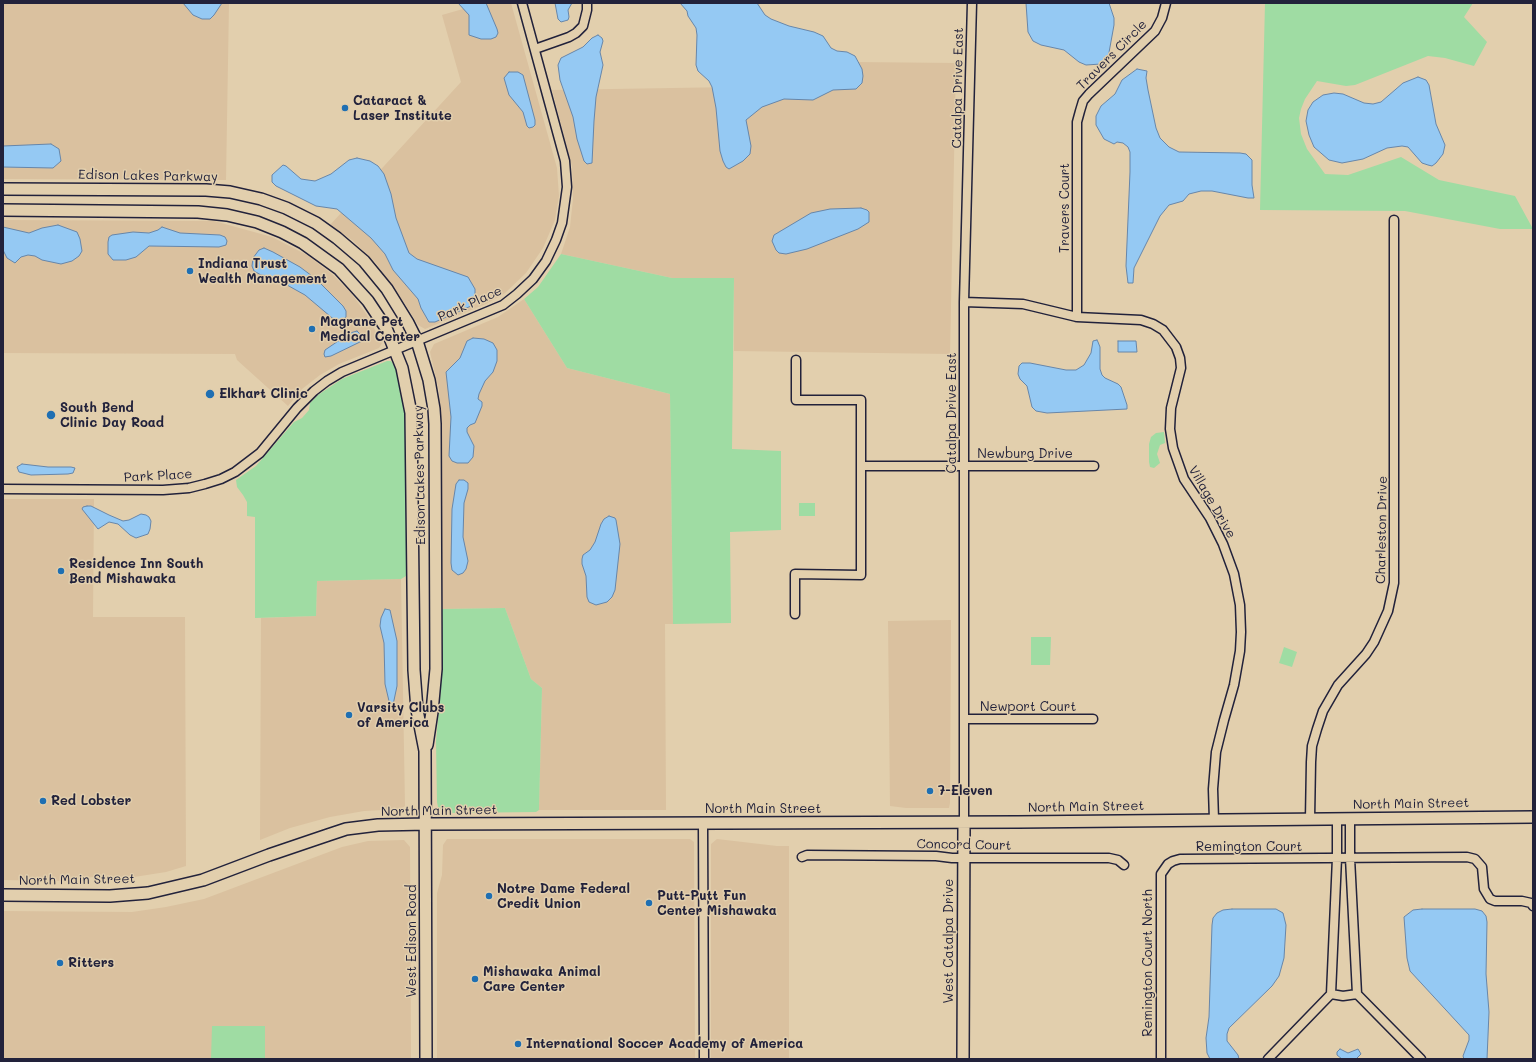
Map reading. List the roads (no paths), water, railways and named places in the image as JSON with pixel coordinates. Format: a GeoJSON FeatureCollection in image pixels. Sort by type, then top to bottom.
{"type":"FeatureCollection","features":[{"type":"Feature","properties":{"kind":"street","name":"Park Place"},"geometry":{"type":"LineString","coordinates":[[3,489],[163,490],[188,488],[221,479],[247,464],[260,453],[297,408],[326,381],[342,372],[509,301],[533,279],[546,261],[562,223],[566,204],[567,174],[556,126],[522,3]]}},
{"type":"Feature","properties":{"kind":"street"},"geometry":{"type":"LineString","coordinates":[[535,49],[576,33],[583,26],[587,3]]}},
{"type":"Feature","properties":{"kind":"street","name":"Catalpa Drive East"},"geometry":{"type":"LineString","coordinates":[[964,822],[964,302],[972,3]]}},
{"type":"Feature","properties":{"kind":"street","name":"Travers Circle"},"geometry":{"type":"LineString","coordinates":[[1083,101],[1155,31],[1162,18],[1166,3]]}},
{"type":"Feature","properties":{"kind":"street","name":"Travers Court"},"geometry":{"type":"LineString","coordinates":[[1077,317],[1077,122],[1083,101]]}},
{"type":"Feature","properties":{"kind":"street","name":"Edison Lakes Parkway"},"geometry":{"type":"LineString","coordinates":[[3,189],[215,190],[261,199],[286,208],[316,223],[337,238],[364,260],[396,301],[417,341],[429,380],[435,424],[436,669],[432,712],[425,751]]}},
{"type":"Feature","properties":{"kind":"street","name":"Edison Lakes Parkway"},"geometry":{"type":"LineString","coordinates":[[3,210],[198,212],[228,215],[257,222],[282,232],[321,255],[342,272],[368,301],[386,328],[402,368],[411,413],[414,670],[417,710],[425,751],[426,824]]}},
{"type":"Feature","properties":{"kind":"street","name":"Charleston Drive"},"geometry":{"type":"LineString","coordinates":[[1310,819],[1310,762],[1312,746],[1317,728],[1323,712],[1338,685],[1366,654],[1374,642],[1388,611],[1394,583],[1394,220]]}},
{"type":"Feature","properties":{"kind":"street","name":"Village Drive"},"geometry":{"type":"LineString","coordinates":[[964,302],[1023,304],[1077,317],[1141,320],[1153,324],[1162,330],[1170,337],[1176,346],[1180,358],[1181,368],[1173,397],[1170,419],[1173,448],[1184,479],[1210,518],[1223,544],[1234,574],[1240,605],[1240,651],[1234,685],[1216,752],[1213,789],[1214,820]]}},
{"type":"Feature","properties":{"kind":"street"},"geometry":{"type":"LineString","coordinates":[[795,614],[795,574],[861,575],[861,400],[796,400],[796,360]]}},
{"type":"Feature","properties":{"kind":"street","name":"Newburg Drive"},"geometry":{"type":"LineString","coordinates":[[861,466],[1094,466]]}},
{"type":"Feature","properties":{"kind":"street","name":"Newport Court"},"geometry":{"type":"LineString","coordinates":[[964,719],[1093,719]]}},
{"type":"Feature","properties":{"kind":"street","name":"North Main Street"},"geometry":{"type":"LineString","coordinates":[[3,895],[110,896],[148,893],[203,880],[291,847],[346,830],[378,825],[703,824],[1533,817]]}},
{"type":"Feature","properties":{"kind":"street"},"geometry":{"type":"LineString","coordinates":[[1268,1059],[1331,994],[1337,858],[1337,819]]}},
{"type":"Feature","properties":{"kind":"street"},"geometry":{"type":"LineString","coordinates":[[1350,819],[1350,858],[1357,994],[1421,1059]]}},
{"type":"Feature","properties":{"kind":"street","name":"West Catalpa Drive"},"geometry":{"type":"LineString","coordinates":[[963,1059],[964,822]]}},
{"type":"Feature","properties":{"kind":"street","name":"West Edison Road"},"geometry":{"type":"LineString","coordinates":[[426,824],[426,1059]]}},
{"type":"Feature","properties":{"kind":"street"},"geometry":{"type":"LineString","coordinates":[[703,824],[704,1059]]}},
{"type":"Feature","properties":{"kind":"street","name":"Concord Court"},"geometry":{"type":"LineString","coordinates":[[802,857],[807,855],[823,855],[936,856],[963,858],[1109,858],[1118,860],[1124,865]]}},
{"type":"Feature","properties":{"kind":"street","name":"Remington Court"},"geometry":{"type":"LineString","coordinates":[[1163,868],[1173,860],[1180,859],[1467,857],[1472,858],[1482,867],[1484,889],[1490,899],[1495,901],[1522,901],[1533,906]]}},
{"type":"Feature","properties":{"kind":"street","name":"Remington Court North"},"geometry":{"type":"LineString","coordinates":[[1161,1059],[1160,891],[1161,874],[1163,868]]}},
{"type":"Feature","properties":{"kind":"street"},"geometry":{"type":"LineString","coordinates":[[1331,994],[1343,996],[1357,994]]}},
{"type":"Feature","properties":{"kind":"water"},"geometry":{"type":"Polygon","coordinates":[[[183,3],[222,3],[210,19],[202,19],[193,15],[183,3]]]}},
{"type":"Feature","properties":{"kind":"water"},"geometry":{"type":"Polygon","coordinates":[[[458,3],[486,3],[497,29],[498,33],[496,37],[491,39],[481,39],[469,35],[469,15],[458,3]]]}},
{"type":"Feature","properties":{"kind":"water"},"geometry":{"type":"Polygon","coordinates":[[[555,3],[572,3],[568,10],[568,20],[561,22],[558,19],[555,3]]]}},
{"type":"Feature","properties":{"kind":"water"},"geometry":{"type":"Polygon","coordinates":[[[680,3],[757,3],[765,15],[771,19],[789,26],[814,32],[823,36],[831,48],[837,51],[847,52],[855,56],[862,69],[862,83],[856,89],[833,90],[813,100],[784,99],[762,107],[746,120],[751,146],[750,154],[743,161],[729,169],[723,161],[720,151],[716,108],[712,87],[709,81],[698,71],[696,65],[696,28],[688,16],[687,11],[680,3]]]}},
{"type":"Feature","properties":{"kind":"water"},"geometry":{"type":"Polygon","coordinates":[[[1026,3],[1109,3],[1114,18],[1114,25],[1108,58],[1101,64],[1086,65],[1079,62],[1064,50],[1041,45],[1033,41],[1028,32],[1026,3]]]}},
{"type":"Feature","properties":{"kind":"water"},"geometry":{"type":"Polygon","coordinates":[[[598,35],[603,41],[600,52],[603,65],[596,97],[592,163],[587,164],[584,161],[577,139],[573,117],[560,80],[558,65],[561,58],[583,47],[592,38],[598,35]]]}},
{"type":"Feature","properties":{"kind":"water"},"geometry":{"type":"Polygon","coordinates":[[[1137,69],[1147,71],[1146,78],[1148,90],[1156,128],[1160,138],[1169,147],[1179,152],[1246,154],[1252,160],[1252,185],[1254,198],[1212,191],[1201,191],[1189,194],[1183,201],[1169,205],[1160,216],[1134,268],[1133,283],[1128,283],[1126,266],[1130,152],[1128,147],[1123,143],[1117,142],[1114,144],[1104,139],[1096,125],[1096,116],[1101,106],[1115,94],[1122,80],[1137,69]]]}},
{"type":"Feature","properties":{"kind":"water"},"geometry":{"type":"Polygon","coordinates":[[[509,72],[518,72],[523,75],[535,120],[535,125],[533,127],[529,128],[527,126],[523,112],[509,95],[504,78],[509,72]]]}},
{"type":"Feature","properties":{"kind":"water"},"geometry":{"type":"Polygon","coordinates":[[[1418,77],[1426,80],[1429,85],[1436,124],[1445,145],[1443,154],[1432,166],[1422,163],[1408,147],[1402,146],[1387,148],[1363,159],[1342,163],[1329,160],[1314,147],[1309,135],[1306,121],[1308,110],[1313,102],[1323,95],[1334,93],[1343,94],[1364,103],[1373,104],[1381,102],[1403,83],[1418,77]]]}},
{"type":"Feature","properties":{"kind":"water"},"geometry":{"type":"Polygon","coordinates":[[[51,144],[59,149],[61,161],[53,168],[3,167],[3,146],[51,144]]]}},
{"type":"Feature","properties":{"kind":"water"},"geometry":{"type":"Polygon","coordinates":[[[357,158],[370,161],[378,166],[384,174],[391,194],[396,218],[409,253],[417,259],[468,277],[475,289],[475,296],[471,306],[435,322],[429,322],[418,299],[393,270],[385,254],[371,238],[337,209],[316,206],[276,186],[272,182],[272,175],[283,165],[301,179],[315,181],[331,174],[349,160],[357,158]]]}},
{"type":"Feature","properties":{"kind":"water"},"geometry":{"type":"Polygon","coordinates":[[[861,208],[869,212],[869,222],[858,229],[807,249],[786,254],[779,253],[772,241],[774,235],[811,213],[830,209],[861,208]]]}},
{"type":"Feature","properties":{"kind":"water"},"geometry":{"type":"Polygon","coordinates":[[[58,225],[77,232],[80,239],[82,251],[79,256],[72,261],[61,264],[28,255],[21,257],[15,263],[7,258],[3,250],[3,227],[29,233],[42,228],[58,225]]]}},
{"type":"Feature","properties":{"kind":"water"},"geometry":{"type":"Polygon","coordinates":[[[162,227],[180,233],[220,235],[225,237],[227,241],[226,245],[219,247],[149,246],[136,257],[126,260],[113,260],[108,254],[109,237],[112,235],[133,232],[149,233],[162,227]]]}},
{"type":"Feature","properties":{"kind":"water"},"geometry":{"type":"Polygon","coordinates":[[[264,248],[300,267],[316,279],[343,306],[346,311],[346,317],[340,322],[337,322],[305,295],[276,277],[261,275],[254,271],[252,266],[253,258],[259,250],[264,248]]]}},
{"type":"Feature","properties":{"kind":"water"},"geometry":{"type":"Polygon","coordinates":[[[357,331],[363,337],[362,341],[331,356],[325,357],[325,350],[350,333],[357,331]]]}},
{"type":"Feature","properties":{"kind":"water"},"geometry":{"type":"Polygon","coordinates":[[[473,338],[484,339],[493,343],[497,350],[497,361],[493,372],[485,381],[479,394],[478,399],[482,402],[482,406],[475,423],[467,428],[467,432],[474,446],[473,457],[468,463],[457,463],[452,461],[449,456],[451,417],[446,372],[460,358],[467,341],[473,338]]]}},
{"type":"Feature","properties":{"kind":"water"},"geometry":{"type":"Polygon","coordinates":[[[1097,340],[1100,347],[1100,369],[1102,375],[1121,387],[1127,409],[1047,413],[1036,411],[1032,407],[1027,386],[1020,379],[1018,374],[1019,366],[1022,363],[1030,363],[1066,370],[1076,370],[1084,365],[1091,353],[1093,341],[1097,340]]]}},
{"type":"Feature","properties":{"kind":"water"},"geometry":{"type":"Polygon","coordinates":[[[1118,341],[1136,341],[1137,352],[1118,352],[1118,341]]]}},
{"type":"Feature","properties":{"kind":"water"},"geometry":{"type":"Polygon","coordinates":[[[22,464],[75,468],[73,473],[68,474],[31,475],[19,472],[17,467],[22,464]]]}},
{"type":"Feature","properties":{"kind":"water"},"geometry":{"type":"Polygon","coordinates":[[[459,480],[464,480],[468,483],[464,503],[463,537],[468,561],[466,569],[463,573],[458,575],[452,570],[451,563],[452,509],[456,484],[459,480]]]}},
{"type":"Feature","properties":{"kind":"water"},"geometry":{"type":"Polygon","coordinates":[[[91,506],[123,521],[129,520],[141,514],[146,515],[151,521],[148,534],[136,538],[130,535],[118,524],[109,522],[98,529],[82,509],[83,507],[91,506]]]}},
{"type":"Feature","properties":{"kind":"water"},"geometry":{"type":"Polygon","coordinates":[[[609,516],[615,518],[616,520],[620,544],[615,590],[612,597],[607,602],[596,605],[589,602],[587,597],[586,576],[582,559],[583,555],[590,550],[595,542],[604,519],[609,516]]]}},
{"type":"Feature","properties":{"kind":"water"},"geometry":{"type":"Polygon","coordinates":[[[385,609],[390,610],[397,641],[397,686],[393,705],[389,701],[385,684],[384,643],[380,626],[381,618],[385,609]]]}},
{"type":"Feature","properties":{"kind":"water"},"geometry":{"type":"Polygon","coordinates":[[[1276,909],[1283,913],[1286,925],[1284,958],[1279,976],[1272,986],[1229,1028],[1227,1041],[1238,1055],[1239,1059],[1210,1059],[1207,1053],[1206,1038],[1209,1017],[1213,918],[1217,913],[1223,910],[1276,909]]]}},
{"type":"Feature","properties":{"kind":"water"},"geometry":{"type":"Polygon","coordinates":[[[1475,909],[1482,911],[1486,916],[1486,974],[1489,1012],[1487,1059],[1464,1059],[1463,1056],[1469,1040],[1469,1035],[1410,971],[1407,958],[1404,917],[1413,910],[1475,909]]]}},
{"type":"Feature","properties":{"kind":"water"},"geometry":{"type":"Polygon","coordinates":[[[1340,1049],[1348,1053],[1358,1049],[1361,1054],[1356,1059],[1342,1059],[1337,1055],[1337,1052],[1340,1049]]]}},
{"type":"Feature","properties":{"kind":"place","name":"Cataract & Laser Institute"},"geometry":{"type":"Point","coordinates":[345,108]}},
{"type":"Feature","properties":{"kind":"place","name":"Indiana Trust Wealth Management"},"geometry":{"type":"Point","coordinates":[190,271]}},
{"type":"Feature","properties":{"kind":"place","name":"Magrane Pet Medical Center"},"geometry":{"type":"Point","coordinates":[312,329]}},
{"type":"Feature","properties":{"kind":"place","name":"Elkhart Clinic"},"geometry":{"type":"Point","coordinates":[210,394]}},
{"type":"Feature","properties":{"kind":"place","name":"South Bend Clinic Day Road"},"geometry":{"type":"Point","coordinates":[51,415]}},
{"type":"Feature","properties":{"kind":"place","name":"Residence Inn South Bend Mishawaka"},"geometry":{"type":"Point","coordinates":[61,571]}},
{"type":"Feature","properties":{"kind":"place","name":"Varsity Clubs of America"},"geometry":{"type":"Point","coordinates":[349,715]}},
{"type":"Feature","properties":{"kind":"place","name":"7-Eleven"},"geometry":{"type":"Point","coordinates":[930,791]}},
{"type":"Feature","properties":{"kind":"place","name":"Red Lobster"},"geometry":{"type":"Point","coordinates":[43,801]}},
{"type":"Feature","properties":{"kind":"place","name":"Notre Dame Federal Credit Union"},"geometry":{"type":"Point","coordinates":[489,896]}},
{"type":"Feature","properties":{"kind":"place","name":"Putt-Putt Fun Center Mishawaka"},"geometry":{"type":"Point","coordinates":[649,903]}},
{"type":"Feature","properties":{"kind":"place","name":"Ritters"},"geometry":{"type":"Point","coordinates":[60,963]}},
{"type":"Feature","properties":{"kind":"place","name":"Mishawaka Animal Care Center"},"geometry":{"type":"Point","coordinates":[475,979]}},
{"type":"Feature","properties":{"kind":"place","name":"International Soccer Academy of America"},"geometry":{"type":"Point","coordinates":[518,1044]}}]}
